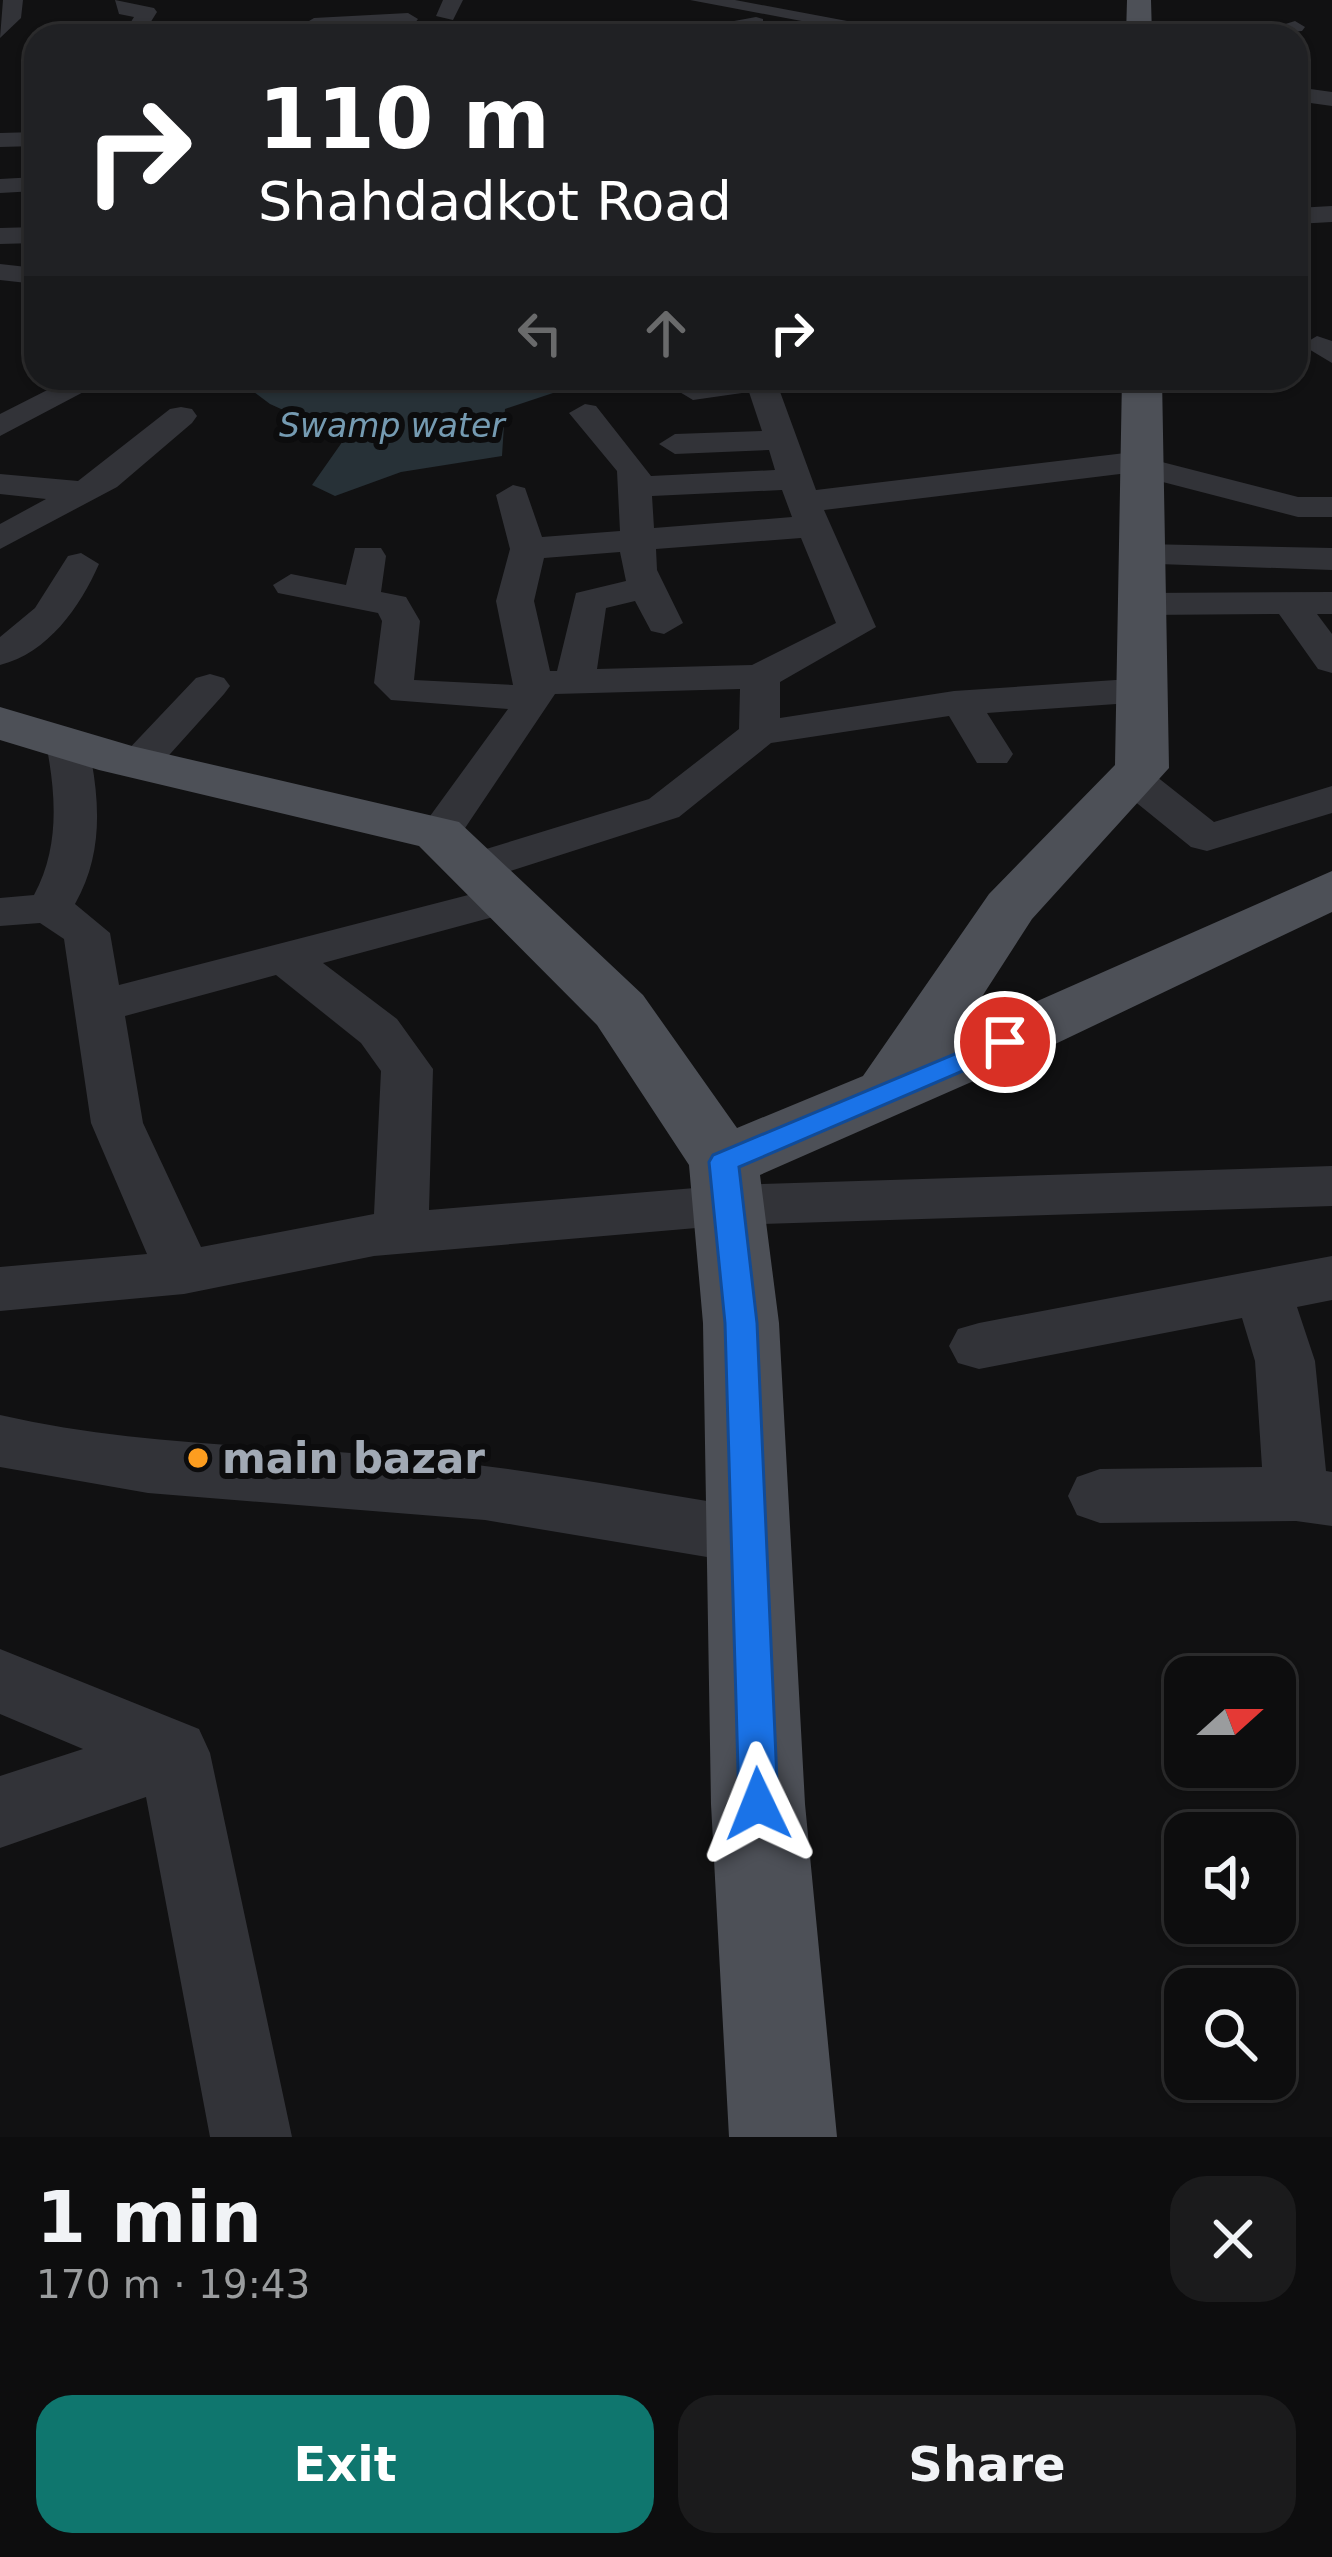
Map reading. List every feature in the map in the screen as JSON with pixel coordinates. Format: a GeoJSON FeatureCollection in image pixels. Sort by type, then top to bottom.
{"type":"FeatureCollection","features":[{"type":"Feature","properties":{"kind":"main road"},"geometry":{"type":"LineString","coordinates":[[884,1096],[1010,907],[1142,768],[1142,390]]}},
{"type":"Feature","properties":{"kind":"main road"},"geometry":{"type":"LineString","coordinates":[[0,723],[474,867],[620,1010],[727,1184],[758,1804],[783,2137]]}},
{"type":"Feature","properties":{"kind":"main road"},"geometry":{"type":"LineString","coordinates":[[727,1184],[884,1096],[1332,889]]}},
{"type":"Feature","properties":{"kind":"street"},"geometry":{"type":"LineString","coordinates":[[0,32],[11,18],[13,0]]}},
{"type":"Feature","properties":{"kind":"street"},"geometry":{"type":"LineString","coordinates":[[125,0],[126,10],[147,12],[140,24]]}},
{"type":"Feature","properties":{"kind":"street"},"geometry":{"type":"LineString","coordinates":[[315,24],[315,10],[330,0]]}},
{"type":"Feature","properties":{"kind":"street"},"geometry":{"type":"LineString","coordinates":[[700,0],[749,4],[846,24]]}},
{"type":"Feature","properties":{"kind":"street"},"geometry":{"type":"LineString","coordinates":[[747,24],[798,16]]}},
{"type":"Feature","properties":{"kind":"street"},"geometry":{"type":"LineString","coordinates":[[0,52],[23,51]]}},
{"type":"Feature","properties":{"kind":"street"},"geometry":{"type":"LineString","coordinates":[[0,236],[24,255]]}},
{"type":"Feature","properties":{"kind":"street"},"geometry":{"type":"LineString","coordinates":[[0,426],[70,390]]}},
{"type":"Feature","properties":{"kind":"street"},"geometry":{"type":"LineString","coordinates":[[693,391],[699,390]]}},
{"type":"Feature","properties":{"kind":"street"},"geometry":{"type":"LineString","coordinates":[[291,585],[393,605],[401,613],[394,683],[405,692],[535,691],[575,682],[760,677],[857,626],[764,390]]}},
{"type":"Feature","properties":{"kind":"street"},"geometry":{"type":"LineString","coordinates":[[584,413],[627,458],[645,588],[664,623]]}},
{"type":"Feature","properties":{"kind":"street"},"geometry":{"type":"LineString","coordinates":[[0,538],[84,492],[182,416]]}},
{"type":"Feature","properties":{"kind":"street"},"geometry":{"type":"LineString","coordinates":[[675,444],[782,440]]}},
{"type":"Feature","properties":{"kind":"street"},"geometry":{"type":"LineString","coordinates":[[528,549],[637,538],[807,509],[1142,464],[1298,506],[1332,507]]}},
{"type":"Feature","properties":{"kind":"street"},"geometry":{"type":"LineString","coordinates":[[0,484],[84,492]]}},
{"type":"Feature","properties":{"kind":"street"},"geometry":{"type":"LineString","coordinates":[[634,487],[807,509],[1052,508]]}},
{"type":"Feature","properties":{"kind":"street"},"geometry":{"type":"LineString","coordinates":[[474,867],[535,691],[515,601],[528,549],[513,495]]}},
{"type":"Feature","properties":{"kind":"street"},"geometry":{"type":"LineString","coordinates":[[362,599],[368,556]]}},
{"type":"Feature","properties":{"kind":"street"},"geometry":{"type":"LineString","coordinates":[[1144,580],[1332,559]]}},
{"type":"Feature","properties":{"kind":"street"},"geometry":{"type":"LineString","coordinates":[[0,653],[24,640],[66,600],[81,565]]}},
{"type":"Feature","properties":{"kind":"street"},"geometry":{"type":"LineString","coordinates":[[1144,580],[1290,604],[1332,603]]}},
{"type":"Feature","properties":{"kind":"street"},"geometry":{"type":"LineString","coordinates":[[575,682],[589,601],[645,588]]}},
{"type":"Feature","properties":{"kind":"street"},"geometry":{"type":"LineString","coordinates":[[1290,604],[1332,661]]}},
{"type":"Feature","properties":{"kind":"street"},"geometry":{"type":"LineString","coordinates":[[759,733],[760,677]]}},
{"type":"Feature","properties":{"kind":"street"},"geometry":{"type":"LineString","coordinates":[[138,764],[210,686]]}},
{"type":"Feature","properties":{"kind":"street"},"geometry":{"type":"LineString","coordinates":[[100,1006],[288,960],[392,926],[474,867],[664,808],[759,733],[961,703],[1145,690]]}},
{"type":"Feature","properties":{"kind":"street"},"geometry":{"type":"LineString","coordinates":[[961,703],[992,754]]}},
{"type":"Feature","properties":{"kind":"street"},"geometry":{"type":"LineString","coordinates":[[25,910],[62,889],[79,794],[67,743]]}},
{"type":"Feature","properties":{"kind":"street"},"geometry":{"type":"LineString","coordinates":[[1132,778],[1207,838],[1332,799]]}},
{"type":"Feature","properties":{"kind":"street"},"geometry":{"type":"LineString","coordinates":[[25,910],[87,933],[117,1123],[184,1271]]}},
{"type":"Feature","properties":{"kind":"street"},"geometry":{"type":"LineString","coordinates":[[288,960],[379,1031],[407,1069],[401,1233]]}},
{"type":"Feature","properties":{"kind":"street"},"geometry":{"type":"LineString","coordinates":[[0,1289],[184,1271],[727,1184],[1332,1186]]}},
{"type":"Feature","properties":{"kind":"street"},"geometry":{"type":"LineString","coordinates":[[979,1346],[1332,1278]]}},
{"type":"Feature","properties":{"kind":"street"},"geometry":{"type":"LineString","coordinates":[[1100,1496],[1314,1497],[1310,1409],[1285,1361],[1263,1290]]}},
{"type":"Feature","properties":{"kind":"street"},"geometry":{"type":"LineString","coordinates":[[0,1441],[89,1462],[398,1484],[748,1536]]}},
{"type":"Feature","properties":{"kind":"street"},"geometry":{"type":"LineString","coordinates":[[0,1681],[174,1753]]}},
{"type":"Feature","properties":{"kind":"street"},"geometry":{"type":"LineString","coordinates":[[0,1812],[174,1753]]}},
{"type":"Feature","properties":{"kind":"street"},"geometry":{"type":"LineString","coordinates":[[174,1753],[250,2137]]}},
{"type":"Feature","properties":{"kind":"water","name":"Swamp water"},"geometry":{"type":"Polygon","coordinates":[[[251,390],[562,390],[505,409],[502,456],[401,472],[335,496],[312,485],[345,438],[270,404],[251,390]]]}},
{"type":"Feature","properties":{"kind":"place","name":"main bazar"},"geometry":{"type":"Point","coordinates":[198,1458]}},
{"type":"Feature","properties":{"kind":"route"},"geometry":{"type":"LineString","coordinates":[[758,1804],[741,1323],[724,1162],[1005,1042]]}}]}
